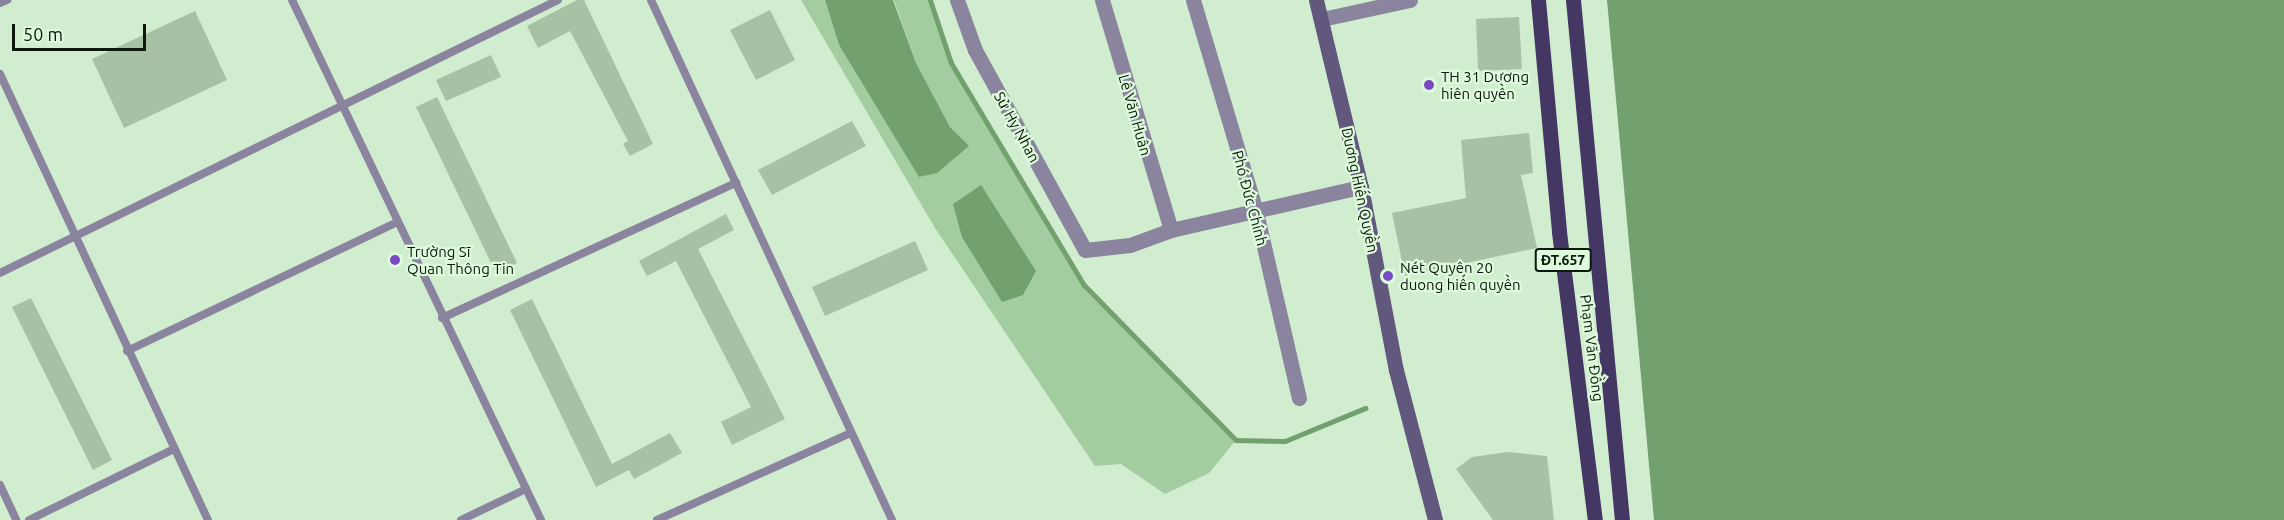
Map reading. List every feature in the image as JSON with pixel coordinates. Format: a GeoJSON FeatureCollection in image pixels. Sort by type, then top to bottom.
{"type":"FeatureCollection","features":[{"type":"Feature","properties":{"kind":"main road","name":"Phạm Văn Đồng"},"geometry":{"type":"LineString","coordinates":[[1538,0],[1559,232],[1595,520]]}},
{"type":"Feature","properties":{"kind":"main road","name":"Phạm Văn Đồng"},"geometry":{"type":"LineString","coordinates":[[1573,0],[1622,520]]}},
{"type":"Feature","properties":{"kind":"street","name":"Sử Hy Nhan"},"geometry":{"type":"LineString","coordinates":[[957,0],[975,50],[1085,250],[1130,245],[1171,230]]}},
{"type":"Feature","properties":{"kind":"street","name":"Lê Văn Huân"},"geometry":{"type":"LineString","coordinates":[[1102,0],[1171,230]]}},
{"type":"Feature","properties":{"kind":"street","name":"Phó Đức Chính"},"geometry":{"type":"LineString","coordinates":[[1193,0],[1256,212],[1299,398]]}},
{"type":"Feature","properties":{"kind":"street","name":"Duơng Hiến Quyền"},"geometry":{"type":"LineString","coordinates":[[1316,0],[1361,187],[1396,370],[1435,520]]}},
{"type":"Feature","properties":{"kind":"street"},"geometry":{"type":"LineString","coordinates":[[1322,18],[1390,2],[1410,0]]}},
{"type":"Feature","properties":{"kind":"street"},"geometry":{"type":"LineString","coordinates":[[1171,230],[1361,187]]}},
{"type":"Feature","properties":{"kind":"lane"},"geometry":{"type":"LineString","coordinates":[[0,3],[7,0]]}},
{"type":"Feature","properties":{"kind":"lane"},"geometry":{"type":"LineString","coordinates":[[292,0],[395,223],[541,520]]}},
{"type":"Feature","properties":{"kind":"lane"},"geometry":{"type":"LineString","coordinates":[[0,273],[76,239],[340,102],[558,0]]}},
{"type":"Feature","properties":{"kind":"lane"},"geometry":{"type":"LineString","coordinates":[[651,0],[848,434],[892,520]]}},
{"type":"Feature","properties":{"kind":"lane"},"geometry":{"type":"LineString","coordinates":[[0,74],[127,351],[208,520]]}},
{"type":"Feature","properties":{"kind":"lane"},"geometry":{"type":"LineString","coordinates":[[442,318],[736,183]]}},
{"type":"Feature","properties":{"kind":"lane"},"geometry":{"type":"LineString","coordinates":[[127,351],[395,223]]}},
{"type":"Feature","properties":{"kind":"lane"},"geometry":{"type":"LineString","coordinates":[[657,520],[848,434]]}},
{"type":"Feature","properties":{"kind":"lane"},"geometry":{"type":"LineString","coordinates":[[28,520],[174,449]]}},
{"type":"Feature","properties":{"kind":"lane"},"geometry":{"type":"LineString","coordinates":[[0,485],[16,520]]}},
{"type":"Feature","properties":{"kind":"lane"},"geometry":{"type":"LineString","coordinates":[[461,520],[526,489]]}},
{"type":"Feature","properties":{"kind":"shaded area"},"geometry":{"type":"Polygon","coordinates":[[[801,0],[825,0],[839,45],[920,177],[968,147],[950,127],[916,63],[894,0],[930,0],[951,63],[1084,285],[1236,440],[1209,473],[1165,494],[1121,464],[1095,466],[935,228],[801,0]]]}},
{"type":"Feature","properties":{"kind":"shaded area"},"geometry":{"type":"Polygon","coordinates":[[[825,0],[893,0],[916,63],[950,127],[969,146],[937,173],[919,177],[839,45],[825,0]]]}},
{"type":"Feature","properties":{"kind":"shaded area"},"geometry":{"type":"Polygon","coordinates":[[[1607,0],[2284,0],[2284,520],[1654,520],[1607,0]]]}},
{"type":"Feature","properties":{"kind":"shaded area"},"geometry":{"type":"Polygon","coordinates":[[[981,185],[1036,271],[1023,295],[1002,302],[962,237],[953,204],[981,185]]]}},
{"type":"Feature","properties":{"kind":"building"},"geometry":{"type":"Polygon","coordinates":[[[577,0],[584,0],[653,144],[630,156],[623,144],[628,141],[570,31],[538,48],[527,26],[577,0]]]}},
{"type":"Feature","properties":{"kind":"building"},"geometry":{"type":"Polygon","coordinates":[[[770,10],[795,60],[756,80],[730,30],[770,10]]]}},
{"type":"Feature","properties":{"kind":"building"},"geometry":{"type":"Polygon","coordinates":[[[195,11],[227,80],[124,128],[92,59],[195,11]]]}},
{"type":"Feature","properties":{"kind":"building"},"geometry":{"type":"Polygon","coordinates":[[[1519,17],[1522,69],[1478,71],[1476,19],[1519,17]]]}},
{"type":"Feature","properties":{"kind":"building"},"geometry":{"type":"Polygon","coordinates":[[[491,55],[501,77],[446,101],[436,80],[491,55]]]}},
{"type":"Feature","properties":{"kind":"building"},"geometry":{"type":"Polygon","coordinates":[[[437,97],[517,263],[496,273],[416,107],[437,97]]]}},
{"type":"Feature","properties":{"kind":"building"},"geometry":{"type":"Polygon","coordinates":[[[852,121],[866,146],[772,195],[758,170],[852,121]]]}},
{"type":"Feature","properties":{"kind":"building"},"geometry":{"type":"Polygon","coordinates":[[[1529,133],[1533,173],[1521,175],[1537,248],[1405,276],[1392,213],[1466,198],[1461,140],[1529,133]]]}},
{"type":"Feature","properties":{"kind":"building"},"geometry":{"type":"Polygon","coordinates":[[[726,214],[734,230],[698,249],[785,419],[732,445],[721,422],[751,407],[676,261],[647,276],[639,261],[726,214]]]}},
{"type":"Feature","properties":{"kind":"building"},"geometry":{"type":"Polygon","coordinates":[[[915,241],[928,270],[825,316],[812,287],[915,241]]]}},
{"type":"Feature","properties":{"kind":"building"},"geometry":{"type":"Polygon","coordinates":[[[31,298],[112,460],[93,470],[12,307],[31,298]]]}},
{"type":"Feature","properties":{"kind":"building"},"geometry":{"type":"Polygon","coordinates":[[[532,299],[612,464],[670,433],[682,453],[634,479],[629,470],[596,487],[510,310],[532,299]]]}},
{"type":"Feature","properties":{"kind":"building"},"geometry":{"type":"Polygon","coordinates":[[[1508,452],[1547,456],[1554,520],[1493,520],[1456,469],[1472,457],[1508,452]]]}},
{"type":"Feature","properties":{"kind":"waterway"},"geometry":{"type":"LineString","coordinates":[[930,0],[951,63],[1084,285],[1236,440],[1285,441],[1365,408]]}},
{"type":"Feature","properties":{"kind":"place","name":"TH 31 Dương hiên quyền"},"geometry":{"type":"Point","coordinates":[1429,85]}},
{"type":"Feature","properties":{"kind":"place","name":"Trường Sĩ Quan Thông Tin"},"geometry":{"type":"Point","coordinates":[395,260]}},
{"type":"Feature","properties":{"kind":"place","name":"Nét Quyên 20 duong hiến quyền"},"geometry":{"type":"Point","coordinates":[1388,276]}}]}
